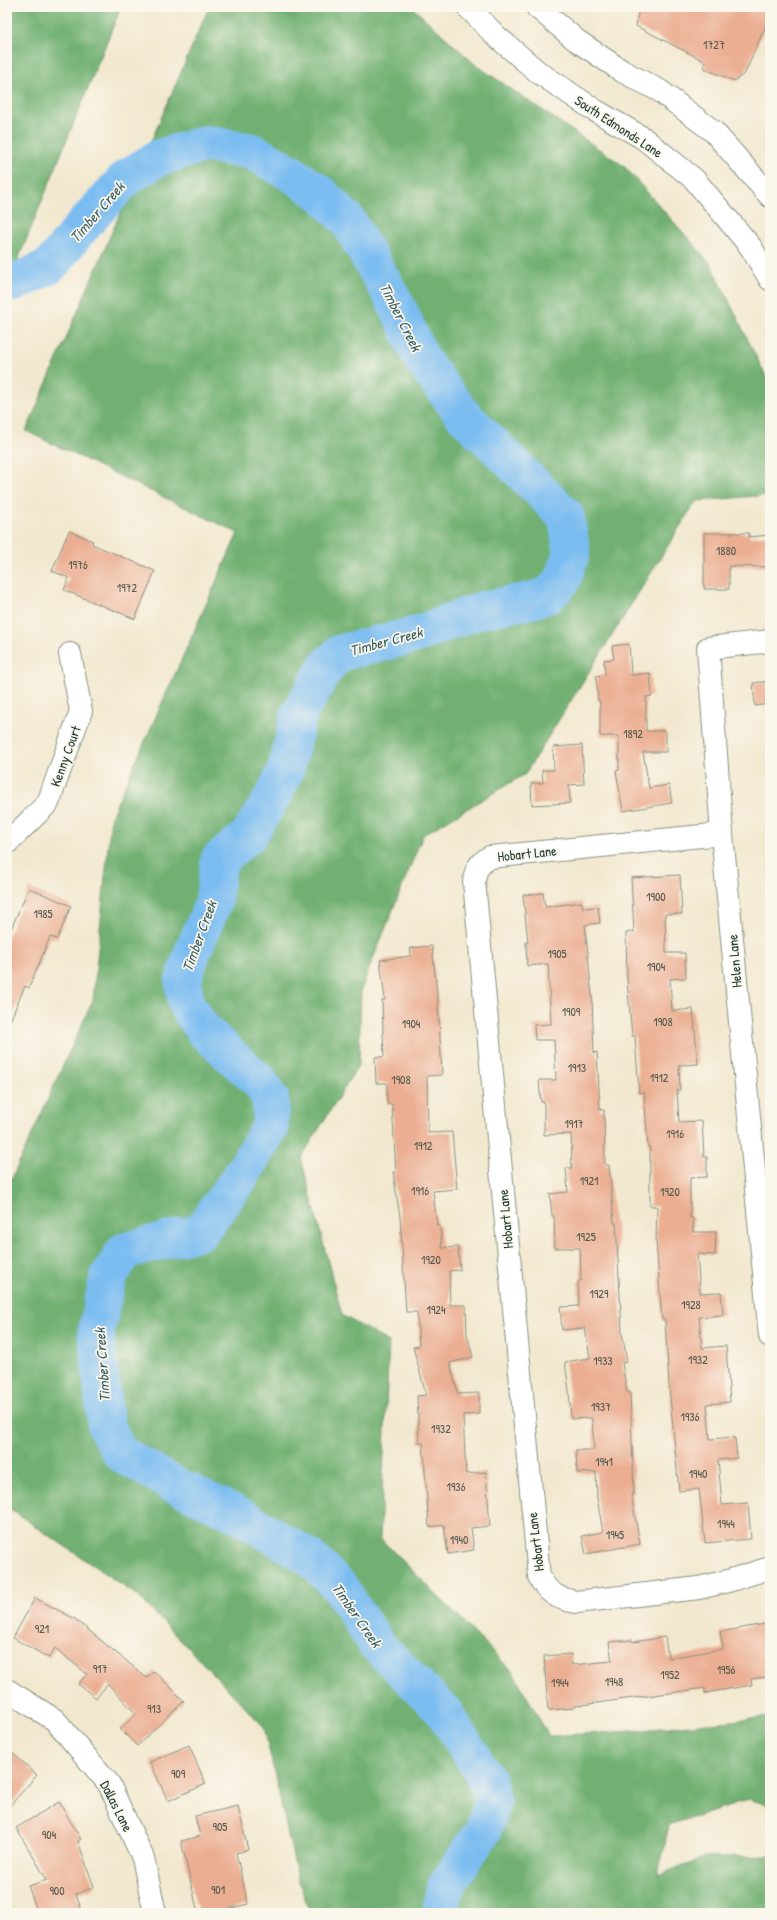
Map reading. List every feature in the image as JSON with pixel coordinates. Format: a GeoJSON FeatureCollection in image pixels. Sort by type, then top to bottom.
{"type":"FeatureCollection","features":[{"type":"Feature","properties":{"kind":"street","name":"South Edmonds Lane"},"geometry":{"type":"LineString","coordinates":[[468,7],[495,35],[538,72],[596,111],[643,138],[694,179],[750,246],[770,279]]}},
{"type":"Feature","properties":{"kind":"street"},"geometry":{"type":"LineString","coordinates":[[537,7],[576,40],[622,71],[660,91],[714,132],[770,196]]}},
{"type":"Feature","properties":{"kind":"street","name":"Helen Lane"},"geometry":{"type":"LineString","coordinates":[[770,641],[708,648],[722,834],[770,1336]]}},
{"type":"Feature","properties":{"kind":"street","name":"Kenny Court"},"geometry":{"type":"LineString","coordinates":[[7,843],[48,803],[81,711],[70,654]]}},
{"type":"Feature","properties":{"kind":"street","name":"Hobart Lane"},"geometry":{"type":"LineString","coordinates":[[722,834],[490,857],[482,861],[477,867],[474,882],[539,1576],[544,1586],[552,1594],[563,1600],[576,1602],[699,1588],[770,1568]]}},
{"type":"Feature","properties":{"kind":"street","name":"Dallas Lane"},"geometry":{"type":"LineString","coordinates":[[7,1690],[55,1720],[109,1784],[143,1858],[155,1913]]}},
{"type":"Feature","properties":{"kind":"green space"},"geometry":{"type":"Polygon","coordinates":[[[7,7],[121,7],[7,287],[7,7]]]}},
{"type":"Feature","properties":{"kind":"green space"},"geometry":{"type":"Polygon","coordinates":[[[209,7],[412,7],[476,65],[624,166],[711,264],[770,385],[770,495],[696,501],[525,774],[423,835],[361,989],[359,1064],[301,1158],[342,1315],[389,1342],[380,1538],[513,1672],[549,1736],[631,1731],[770,1717],[770,1806],[749,1799],[669,1825],[658,1875],[706,1857],[770,1856],[770,1913],[310,1913],[298,1879],[264,1727],[138,1596],[7,1507],[7,1189],[93,1000],[111,817],[238,533],[26,431],[209,7]]]}},
{"type":"Feature","properties":{"kind":"building"},"geometry":{"type":"Polygon","coordinates":[[[639,7],[770,7],[770,16],[745,73],[735,81],[705,69],[704,61],[636,26],[639,7]]]}},
{"type":"Feature","properties":{"kind":"building"},"geometry":{"type":"Polygon","coordinates":[[[69,531],[93,541],[92,544],[155,571],[135,619],[64,590],[69,578],[52,571],[69,531]]]}},
{"type":"Feature","properties":{"kind":"building"},"geometry":{"type":"Polygon","coordinates":[[[704,533],[749,533],[749,537],[770,535],[770,567],[729,566],[729,589],[704,589],[704,533]]]}},
{"type":"Feature","properties":{"kind":"building"},"geometry":{"type":"Polygon","coordinates":[[[629,644],[631,675],[650,673],[652,696],[646,697],[646,731],[666,731],[666,752],[643,752],[649,788],[669,785],[672,803],[623,811],[616,771],[619,770],[619,736],[600,736],[600,701],[598,701],[596,676],[605,675],[604,660],[614,659],[612,646],[629,644]]]}},
{"type":"Feature","properties":{"kind":"building"},"geometry":{"type":"Polygon","coordinates":[[[770,681],[770,704],[755,706],[753,683],[770,681]]]}},
{"type":"Feature","properties":{"kind":"building"},"geometry":{"type":"Polygon","coordinates":[[[582,745],[584,784],[569,785],[570,803],[532,805],[531,783],[543,783],[542,770],[554,770],[553,747],[582,745]]]}},
{"type":"Feature","properties":{"kind":"building"},"geometry":{"type":"Polygon","coordinates":[[[680,875],[682,914],[665,914],[666,953],[685,953],[686,978],[670,979],[672,1011],[693,1009],[698,1064],[679,1065],[680,1090],[677,1090],[679,1122],[702,1121],[704,1157],[707,1157],[707,1177],[690,1178],[690,1218],[693,1218],[693,1232],[716,1232],[715,1255],[697,1254],[700,1293],[721,1292],[723,1315],[699,1317],[702,1348],[726,1346],[730,1402],[707,1404],[710,1439],[735,1437],[737,1458],[718,1460],[722,1505],[748,1503],[751,1539],[705,1543],[699,1489],[679,1491],[669,1386],[665,1320],[662,1320],[656,1240],[657,1206],[650,1206],[650,1147],[648,1147],[644,1092],[639,1093],[635,1036],[632,1036],[627,980],[626,933],[634,932],[631,878],[680,875]]]}},
{"type":"Feature","properties":{"kind":"building"},"geometry":{"type":"Polygon","coordinates":[[[29,888],[71,906],[57,939],[50,937],[29,988],[25,986],[7,1028],[7,938],[29,888]]]}},
{"type":"Feature","properties":{"kind":"building"},"geometry":{"type":"Polygon","coordinates":[[[543,893],[545,907],[582,902],[583,908],[598,907],[600,923],[585,925],[592,997],[594,1053],[597,1052],[600,1110],[604,1110],[605,1165],[609,1165],[614,1223],[616,1223],[622,1332],[627,1362],[622,1363],[627,1392],[630,1392],[634,1494],[631,1494],[640,1544],[586,1554],[582,1536],[603,1532],[597,1498],[596,1472],[577,1473],[576,1450],[594,1450],[592,1418],[571,1419],[565,1362],[590,1358],[585,1328],[562,1330],[560,1307],[579,1306],[578,1281],[581,1281],[580,1248],[555,1248],[554,1216],[552,1216],[550,1194],[568,1192],[566,1168],[572,1168],[571,1134],[544,1135],[544,1102],[541,1102],[539,1080],[556,1080],[554,1040],[535,1040],[534,1025],[551,1024],[548,964],[527,966],[526,942],[528,942],[523,895],[543,893]]]}},
{"type":"Feature","properties":{"kind":"building"},"geometry":{"type":"Polygon","coordinates":[[[432,946],[438,1002],[442,1075],[427,1076],[428,1133],[452,1132],[457,1189],[433,1191],[437,1226],[440,1225],[442,1248],[458,1247],[460,1270],[449,1271],[450,1305],[466,1305],[467,1334],[473,1357],[450,1363],[458,1394],[479,1393],[479,1414],[463,1415],[466,1474],[486,1472],[490,1526],[471,1528],[474,1550],[448,1554],[444,1525],[429,1527],[423,1443],[419,1443],[417,1396],[426,1395],[413,1347],[419,1346],[417,1312],[406,1312],[400,1217],[393,1172],[396,1172],[392,1104],[387,1104],[387,1083],[376,1083],[375,1057],[384,1057],[382,1000],[385,1000],[380,960],[411,956],[410,948],[432,946]]]}},
{"type":"Feature","properties":{"kind":"building"},"geometry":{"type":"Polygon","coordinates":[[[35,1598],[75,1619],[147,1678],[154,1671],[184,1701],[137,1746],[120,1729],[136,1714],[108,1684],[96,1698],[78,1684],[87,1674],[55,1648],[49,1658],[13,1638],[35,1598]]]}},
{"type":"Feature","properties":{"kind":"building"},"geometry":{"type":"Polygon","coordinates":[[[770,1623],[770,1677],[751,1679],[752,1685],[705,1693],[705,1688],[575,1706],[575,1708],[548,1710],[544,1656],[571,1654],[572,1665],[612,1661],[609,1642],[632,1640],[633,1642],[665,1637],[668,1658],[723,1649],[720,1632],[770,1623]]]}},
{"type":"Feature","properties":{"kind":"building"},"geometry":{"type":"Polygon","coordinates":[[[189,1745],[206,1784],[168,1801],[150,1762],[189,1745]]]}},
{"type":"Feature","properties":{"kind":"building"},"geometry":{"type":"Polygon","coordinates":[[[7,1748],[37,1775],[7,1809],[7,1748]]]}},
{"type":"Feature","properties":{"kind":"building"},"geometry":{"type":"Polygon","coordinates":[[[59,1802],[81,1839],[78,1841],[94,1887],[76,1894],[83,1913],[38,1913],[28,1886],[47,1880],[16,1828],[59,1802]]]}},
{"type":"Feature","properties":{"kind":"building"},"geometry":{"type":"Polygon","coordinates":[[[238,1806],[248,1850],[236,1853],[248,1904],[210,1913],[198,1913],[181,1841],[200,1836],[195,1816],[238,1806]]]}},
{"type":"Feature","properties":{"kind":"waterway","name":"Timber Creek"},"geometry":{"type":"LineString","coordinates":[[7,281],[14,283],[50,266],[79,230],[126,178],[158,158],[205,144],[251,151],[289,172],[320,193],[348,221],[396,304],[422,360],[463,415],[566,516],[572,552],[562,581],[549,595],[533,600],[481,610],[415,635],[340,653],[326,667],[299,714],[286,769],[276,791],[249,835],[219,860],[213,903],[192,953],[183,982],[186,1004],[203,1030],[260,1082],[271,1100],[270,1127],[241,1176],[200,1232],[124,1251],[108,1278],[96,1332],[106,1427],[120,1453],[173,1484],[241,1516],[310,1558],[339,1586],[376,1644],[444,1712],[488,1781],[492,1803],[483,1831],[444,1889],[440,1913]]}}]}
